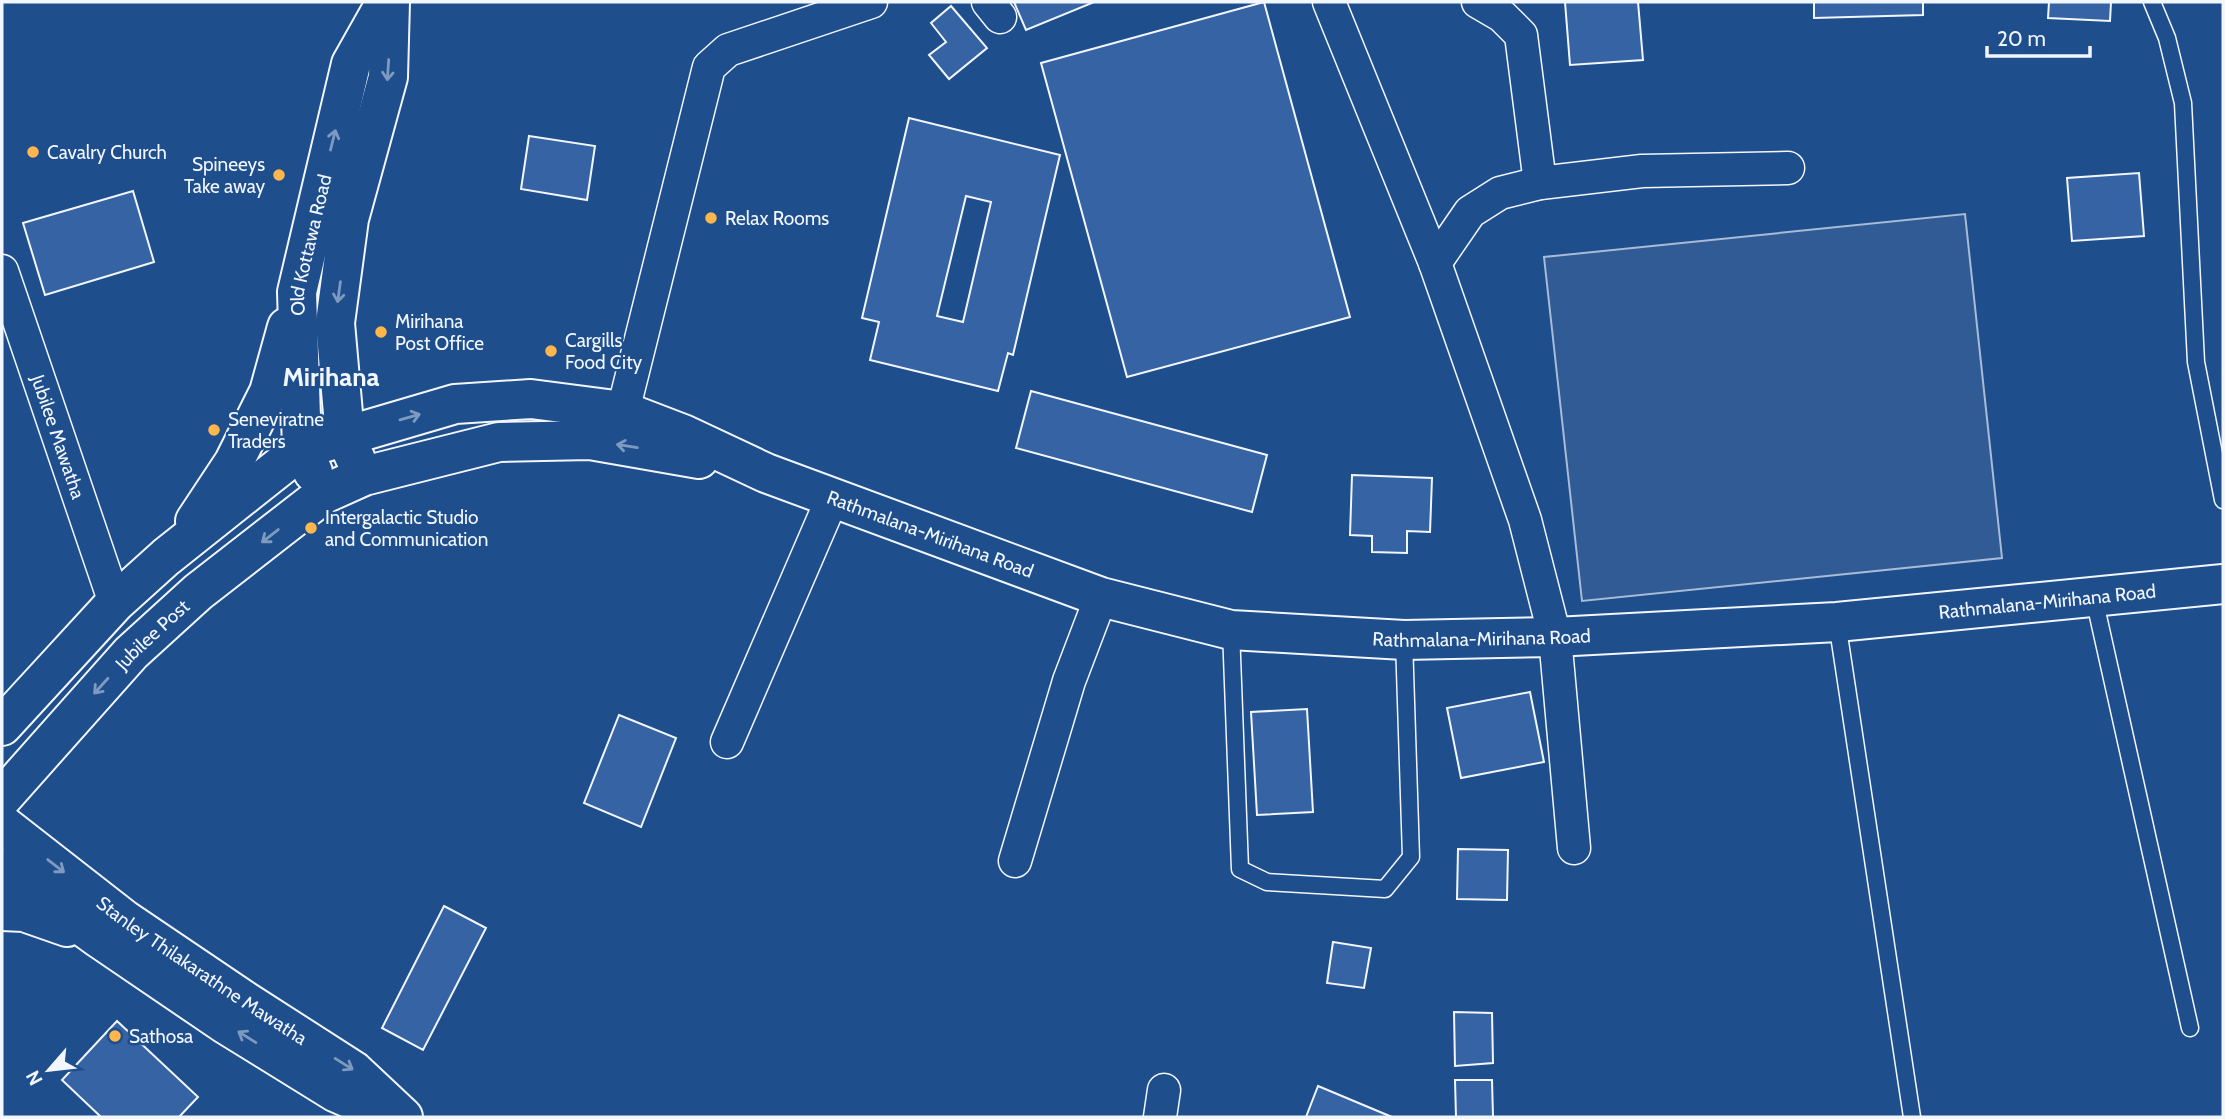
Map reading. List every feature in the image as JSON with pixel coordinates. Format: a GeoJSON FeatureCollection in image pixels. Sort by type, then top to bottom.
{"type":"FeatureCollection","features":[{"type":"Feature","properties":{"kind":"main road","name":"Old Kottawa Road"},"geometry":{"type":"LineString","coordinates":[[324,494],[302,449],[297,292],[351,64],[388,2]]}},
{"type":"Feature","properties":{"kind":"main road","name":"Old Kottawa Road"},"geometry":{"type":"LineString","coordinates":[[364,476],[345,436],[335,323],[349,219],[388,78],[388,2]]}},
{"type":"Feature","properties":{"kind":"main road"},"geometry":{"type":"LineString","coordinates":[[177,549],[234,461],[269,392],[297,292]]}},
{"type":"Feature","properties":{"kind":"main road","name":"Rathmalana-Mirihana Road"},"geometry":{"type":"LineString","coordinates":[[302,449],[455,404],[531,399],[623,411],[832,499],[1101,597],[1231,630],[1404,640],[1555,637],[1836,622],[2223,584]]}},
{"type":"Feature","properties":{"kind":"main road","name":"Rathmalana-Mirihana Road"},"geometry":{"type":"LineString","coordinates":[[364,476],[499,442],[590,440],[766,473]]}},
{"type":"Feature","properties":{"kind":"main road"},"geometry":{"type":"LineString","coordinates":[[2,726],[116,603],[177,549],[302,449]]}},
{"type":"Feature","properties":{"kind":"main road","name":"Jubilee Post"},"geometry":{"type":"LineString","coordinates":[[2,798],[131,653],[198,592],[324,494],[364,476]]}},
{"type":"Feature","properties":{"kind":"main road","name":"Stanley Thilakarathne Mawatha"},"geometry":{"type":"LineString","coordinates":[[2,824],[125,920],[354,1071],[402,1117]]}},
{"type":"Feature","properties":{"kind":"main road","name":"Stanley Thilakarathne Mawatha"},"geometry":{"type":"LineString","coordinates":[[2,868],[225,1024],[335,1092],[392,1117]]}},
{"type":"Feature","properties":{"kind":"main road"},"geometry":{"type":"LineString","coordinates":[[2,911],[24,912],[100,939]]}},
{"type":"Feature","properties":{"kind":"street"},"geometry":{"type":"LineString","coordinates":[[623,411],[709,67],[728,50],[871,2]]}},
{"type":"Feature","properties":{"kind":"street"},"geometry":{"type":"LineString","coordinates":[[1329,2],[1435,263],[1525,520],[1555,637],[1574,848]]}},
{"type":"Feature","properties":{"kind":"street"},"geometry":{"type":"LineString","coordinates":[[1478,2],[1502,16],[1521,35],[1540,183]]}},
{"type":"Feature","properties":{"kind":"street"},"geometry":{"type":"LineString","coordinates":[[1435,263],[1470,212],[1500,193],[1540,183],[1642,172],[1788,168]]}},
{"type":"Feature","properties":{"kind":"street","name":"Jubilee Mawatha"},"geometry":{"type":"LineString","coordinates":[[2,271],[116,603]]}},
{"type":"Feature","properties":{"kind":"street"},"geometry":{"type":"LineString","coordinates":[[727,741],[832,499]]}},
{"type":"Feature","properties":{"kind":"street"},"geometry":{"type":"LineString","coordinates":[[1015,861],[1069,681],[1101,597]]}},
{"type":"Feature","properties":{"kind":"lane"},"geometry":{"type":"LineString","coordinates":[[2152,2],[2167,38],[2183,103],[2196,362],[2223,500]]}},
{"type":"Feature","properties":{"kind":"lane"},"geometry":{"type":"LineString","coordinates":[[2094,598],[2190,1028]]}},
{"type":"Feature","properties":{"kind":"lane"},"geometry":{"type":"LineString","coordinates":[[1836,622],[1912,1117]]}},
{"type":"Feature","properties":{"kind":"lane"},"geometry":{"type":"LineString","coordinates":[[1231,630],[1240,869],[1267,882],[1385,888],[1411,857],[1404,640]]}},
{"type":"Feature","properties":{"kind":"shaded area"},"geometry":{"type":"Polygon","coordinates":[[[1965,214],[2002,558],[1582,601],[1544,257],[1965,214]]]}},
{"type":"Feature","properties":{"kind":"building"},"geometry":{"type":"Polygon","coordinates":[[[1014,2],[1091,2],[1092,3],[1026,30],[1014,2]]]}},
{"type":"Feature","properties":{"kind":"building"},"geometry":{"type":"Polygon","coordinates":[[[1264,2],[1350,317],[1127,377],[1041,63],[1264,2]]]}},
{"type":"Feature","properties":{"kind":"building"},"geometry":{"type":"Polygon","coordinates":[[[1565,2],[1638,2],[1643,60],[1570,65],[1565,2]]]}},
{"type":"Feature","properties":{"kind":"building"},"geometry":{"type":"Polygon","coordinates":[[[1814,2],[1923,2],[1923,15],[1814,18],[1814,2]]]}},
{"type":"Feature","properties":{"kind":"building"},"geometry":{"type":"Polygon","coordinates":[[[2049,2],[2111,2],[2110,21],[2048,18],[2049,2]]]}},
{"type":"Feature","properties":{"kind":"building"},"geometry":{"type":"Polygon","coordinates":[[[951,6],[987,48],[949,79],[929,55],[946,42],[931,23],[951,6]]]}},
{"type":"Feature","properties":{"kind":"building"},"geometry":{"type":"Polygon","coordinates":[[[909,118],[1060,155],[1013,355],[1008,353],[998,391],[870,360],[879,322],[862,318],[909,118]],[[966,196],[937,316],[963,322],[991,202],[966,196]]]}},
{"type":"Feature","properties":{"kind":"building"},"geometry":{"type":"Polygon","coordinates":[[[529,136],[595,146],[587,200],[521,189],[529,136]]]}},
{"type":"Feature","properties":{"kind":"building"},"geometry":{"type":"Polygon","coordinates":[[[2139,173],[2144,236],[2072,241],[2067,178],[2139,173]]]}},
{"type":"Feature","properties":{"kind":"building"},"geometry":{"type":"Polygon","coordinates":[[[133,191],[154,262],[45,295],[23,223],[133,191]]]}},
{"type":"Feature","properties":{"kind":"building"},"geometry":{"type":"Polygon","coordinates":[[[1031,391],[1267,455],[1252,512],[1016,448],[1031,391]]]}},
{"type":"Feature","properties":{"kind":"building"},"geometry":{"type":"Polygon","coordinates":[[[1352,475],[1432,478],[1430,532],[1407,531],[1407,553],[1372,552],[1372,536],[1350,535],[1352,475]]]}},
{"type":"Feature","properties":{"kind":"building"},"geometry":{"type":"Polygon","coordinates":[[[1530,692],[1544,762],[1461,778],[1447,708],[1530,692]]]}},
{"type":"Feature","properties":{"kind":"building"},"geometry":{"type":"Polygon","coordinates":[[[1307,709],[1313,812],[1257,815],[1251,712],[1307,709]]]}},
{"type":"Feature","properties":{"kind":"building"},"geometry":{"type":"Polygon","coordinates":[[[619,715],[676,738],[641,827],[584,803],[619,715]]]}},
{"type":"Feature","properties":{"kind":"building"},"geometry":{"type":"Polygon","coordinates":[[[1458,849],[1508,850],[1507,900],[1457,899],[1458,849]]]}},
{"type":"Feature","properties":{"kind":"building"},"geometry":{"type":"Polygon","coordinates":[[[444,906],[486,928],[423,1050],[382,1028],[444,906]]]}},
{"type":"Feature","properties":{"kind":"building"},"geometry":{"type":"Polygon","coordinates":[[[1333,942],[1371,948],[1364,988],[1327,983],[1333,942]]]}},
{"type":"Feature","properties":{"kind":"building"},"geometry":{"type":"Polygon","coordinates":[[[1454,1012],[1492,1013],[1493,1063],[1455,1066],[1454,1012]]]}},
{"type":"Feature","properties":{"kind":"building"},"geometry":{"type":"Polygon","coordinates":[[[117,1021],[198,1097],[179,1117],[101,1117],[62,1080],[117,1021]]]}},
{"type":"Feature","properties":{"kind":"building"},"geometry":{"type":"Polygon","coordinates":[[[1455,1080],[1492,1080],[1493,1117],[1456,1117],[1455,1080]]]}},
{"type":"Feature","properties":{"kind":"building"},"geometry":{"type":"Polygon","coordinates":[[[1318,1086],[1392,1117],[1306,1117],[1318,1086]]]}},
{"type":"Feature","properties":{"kind":"place","name":"Cavalry Church"},"geometry":{"type":"Point","coordinates":[33,152]}},
{"type":"Feature","properties":{"kind":"place","name":"Spineeys Take away"},"geometry":{"type":"Point","coordinates":[279,175]}},
{"type":"Feature","properties":{"kind":"place","name":"Relax Rooms"},"geometry":{"type":"Point","coordinates":[711,218]}},
{"type":"Feature","properties":{"kind":"place","name":"Mirihana Post Office"},"geometry":{"type":"Point","coordinates":[381,332]}},
{"type":"Feature","properties":{"kind":"place","name":"Cargills Food City"},"geometry":{"type":"Point","coordinates":[551,351]}},
{"type":"Feature","properties":{"kind":"place","name":"Seneviratne Traders"},"geometry":{"type":"Point","coordinates":[214,430]}},
{"type":"Feature","properties":{"kind":"place","name":"Intergalactic Studio and Communication"},"geometry":{"type":"Point","coordinates":[311,528]}},
{"type":"Feature","properties":{"kind":"place","name":"Sathosa"},"geometry":{"type":"Point","coordinates":[115,1036]}},
{"type":"Feature","properties":{"kind":"district","name":"Mirihana"},"geometry":{"type":"Point","coordinates":[331,377]}}]}
